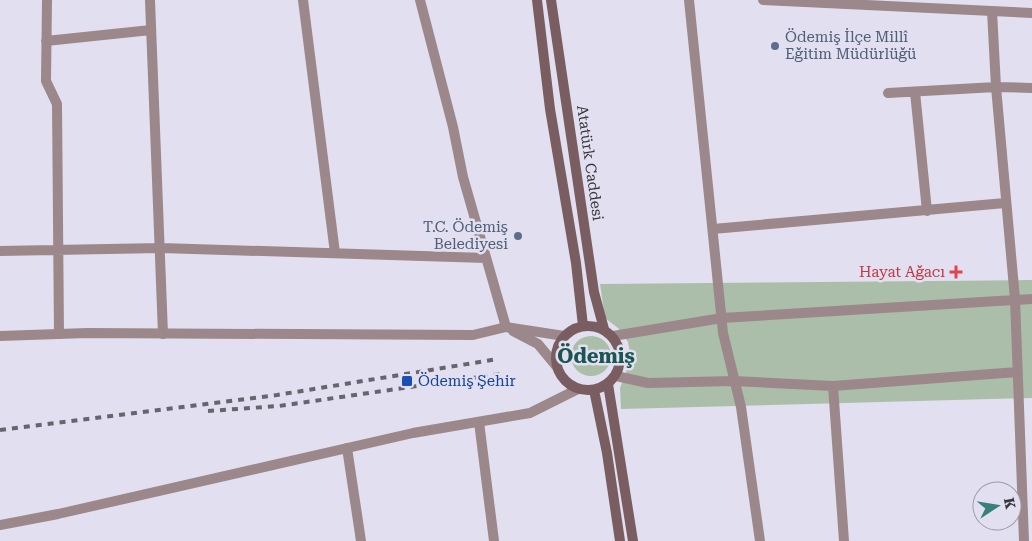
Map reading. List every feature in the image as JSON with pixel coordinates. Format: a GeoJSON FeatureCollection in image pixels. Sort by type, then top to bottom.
{"type":"FeatureCollection","features":[{"type":"Feature","properties":{"kind":"main road","name":"Atatürk Caddesi"},"geometry":{"type":"LineString","coordinates":[[537,0],[550,109],[580,286],[583,326]]}},
{"type":"Feature","properties":{"kind":"main road","name":"Atatürk Caddesi"},"geometry":{"type":"LineString","coordinates":[[551,0],[594,292],[604,329]]}},
{"type":"Feature","properties":{"kind":"main road"},"geometry":{"type":"LineString","coordinates":[[583,326],[604,329],[613,336],[619,345],[620,366],[612,380],[594,390],[578,389],[569,384],[557,367],[558,345],[564,336],[573,329],[583,326]]}},
{"type":"Feature","properties":{"kind":"main road"},"geometry":{"type":"LineString","coordinates":[[612,380],[632,541]]}},
{"type":"Feature","properties":{"kind":"main road"},"geometry":{"type":"LineString","coordinates":[[594,390],[607,453],[620,541]]}},
{"type":"Feature","properties":{"kind":"street"},"geometry":{"type":"LineString","coordinates":[[46,0],[46,80],[57,104],[59,334]]}},
{"type":"Feature","properties":{"kind":"street"},"geometry":{"type":"LineString","coordinates":[[150,0],[163,334]]}},
{"type":"Feature","properties":{"kind":"street"},"geometry":{"type":"LineString","coordinates":[[303,0],[335,253]]}},
{"type":"Feature","properties":{"kind":"street"},"geometry":{"type":"LineString","coordinates":[[420,0],[454,127],[463,177],[506,327],[538,344],[557,367]]}},
{"type":"Feature","properties":{"kind":"street"},"geometry":{"type":"LineString","coordinates":[[690,0],[722,318],[741,407],[760,541]]}},
{"type":"Feature","properties":{"kind":"street"},"geometry":{"type":"LineString","coordinates":[[763,0],[1032,13]]}},
{"type":"Feature","properties":{"kind":"street"},"geometry":{"type":"LineString","coordinates":[[992,11],[1005,203],[1015,299],[1024,541]]}},
{"type":"Feature","properties":{"kind":"street"},"geometry":{"type":"LineString","coordinates":[[46,41],[152,30]]}},
{"type":"Feature","properties":{"kind":"street"},"geometry":{"type":"LineString","coordinates":[[888,93],[996,87],[1032,88]]}},
{"type":"Feature","properties":{"kind":"street"},"geometry":{"type":"LineString","coordinates":[[915,92],[927,211]]}},
{"type":"Feature","properties":{"kind":"street"},"geometry":{"type":"LineString","coordinates":[[713,229],[1005,203]]}},
{"type":"Feature","properties":{"kind":"street"},"geometry":{"type":"LineString","coordinates":[[0,251],[160,248],[486,258]]}},
{"type":"Feature","properties":{"kind":"street"},"geometry":{"type":"LineString","coordinates":[[613,336],[722,318],[1032,299]]}},
{"type":"Feature","properties":{"kind":"street"},"geometry":{"type":"LineString","coordinates":[[0,336],[59,334],[473,335],[506,327],[564,336]]}},
{"type":"Feature","properties":{"kind":"street"},"geometry":{"type":"LineString","coordinates":[[612,380],[648,383],[734,381],[833,386],[1017,372]]}},
{"type":"Feature","properties":{"kind":"street"},"geometry":{"type":"LineString","coordinates":[[833,386],[844,541]]}},
{"type":"Feature","properties":{"kind":"street"},"geometry":{"type":"LineString","coordinates":[[0,525],[58,514],[413,433],[530,413],[578,389]]}},
{"type":"Feature","properties":{"kind":"street"},"geometry":{"type":"LineString","coordinates":[[479,422],[494,541]]}},
{"type":"Feature","properties":{"kind":"street"},"geometry":{"type":"LineString","coordinates":[[347,448],[361,541]]}},
{"type":"Feature","properties":{"kind":"green space"},"geometry":{"type":"Polygon","coordinates":[[[1032,280],[1032,398],[621,409],[620,388],[631,359],[628,342],[618,328],[605,318],[600,284],[1032,280]]]}},
{"type":"Feature","properties":{"kind":"green space"},"geometry":{"type":"Polygon","coordinates":[[[591,336],[605,342],[611,356],[605,370],[591,376],[577,370],[571,356],[577,342],[591,336]]]}},
{"type":"Feature","properties":{"kind":"railway"},"geometry":{"type":"LineString","coordinates":[[0,430],[277,395],[498,359]]}},
{"type":"Feature","properties":{"kind":"railway"},"geometry":{"type":"LineString","coordinates":[[208,411],[279,406],[500,374]]}},
{"type":"Feature","properties":{"kind":"place","name":"Ödemiş İlçe Millî Eğitim Müdürlüğü"},"geometry":{"type":"Point","coordinates":[775,46]}},
{"type":"Feature","properties":{"kind":"place","name":"T.C. Ödemiş Belediyesi"},"geometry":{"type":"Point","coordinates":[518,236]}},
{"type":"Feature","properties":{"kind":"place","name":"Hayat Ağacı"},"geometry":{"type":"Point","coordinates":[956,272]}},
{"type":"Feature","properties":{"kind":"place","name":"Ödemiş Şehir"},"geometry":{"type":"Point","coordinates":[407,381]}},
{"type":"Feature","properties":{"kind":"district","name":"Ödemiş"},"geometry":{"type":"Point","coordinates":[596,356]}}]}
